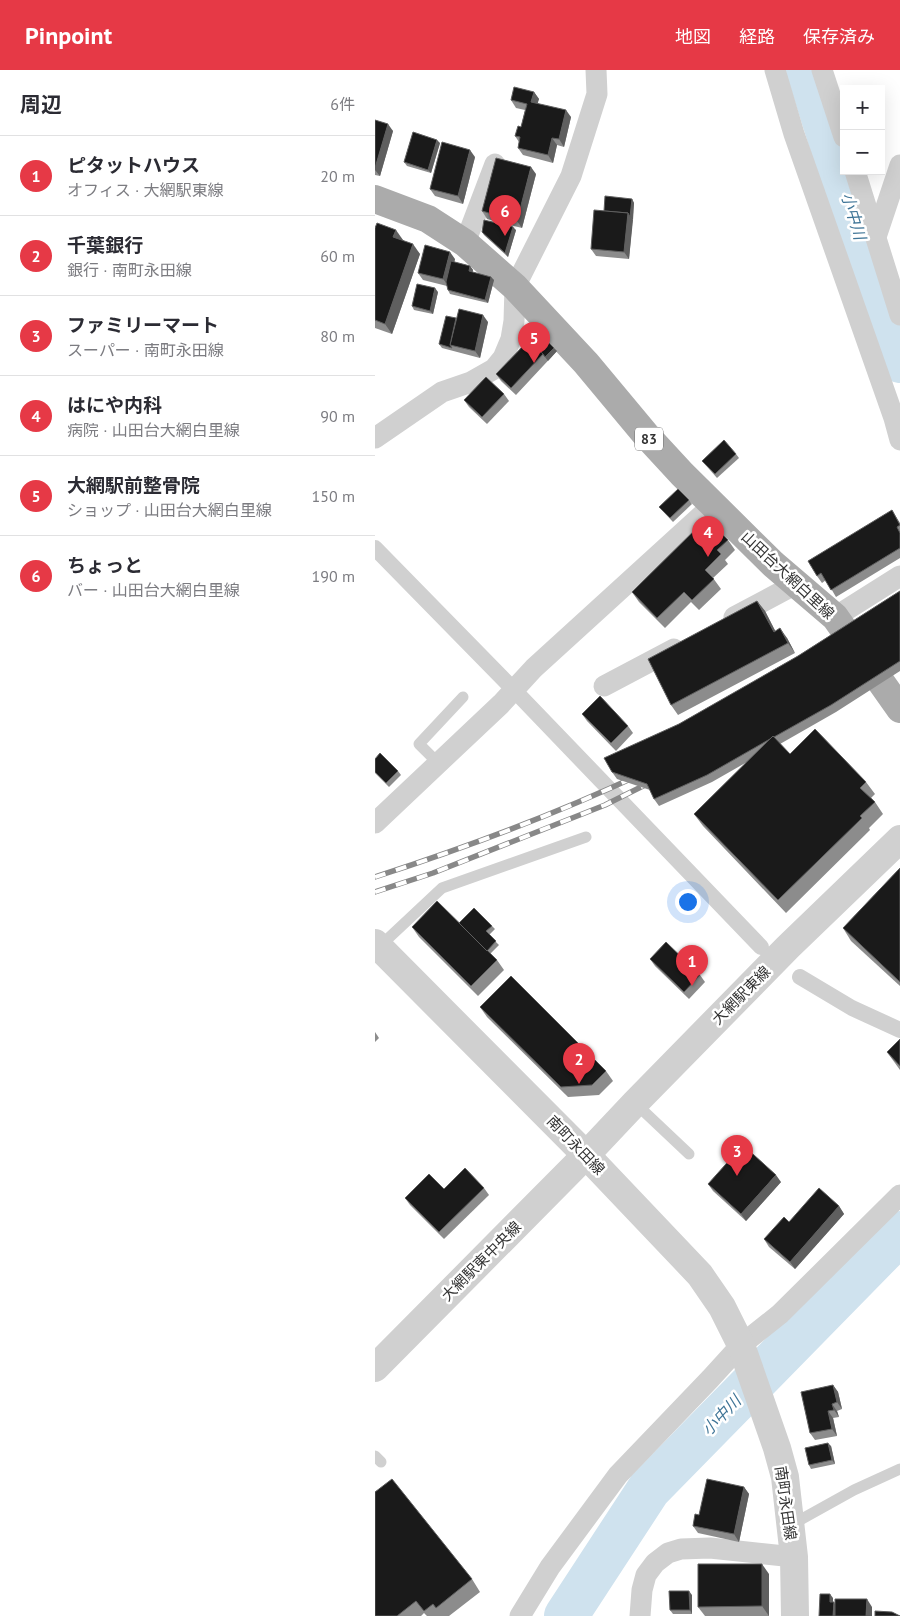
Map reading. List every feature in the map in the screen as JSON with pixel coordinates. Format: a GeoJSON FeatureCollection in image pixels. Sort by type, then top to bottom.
{"type":"FeatureCollection","features":[{"type":"Feature","properties":{"kind":"main road","name":"山田台大網白里線"},"geometry":{"type":"LineString","coordinates":[[375,199],[428,219],[465,243],[515,287],[586,363],[646,436],[682,474],[773,564],[835,617],[900,709]]}},
{"type":"Feature","properties":{"kind":"street"},"geometry":{"type":"LineString","coordinates":[[375,438],[442,392],[471,382],[495,369],[503,358],[511,339],[514,320],[515,287],[571,176],[597,94],[596,70]]}},
{"type":"Feature","properties":{"kind":"street"},"geometry":{"type":"LineString","coordinates":[[775,70],[794,134],[894,418],[900,440]]}},
{"type":"Feature","properties":{"kind":"street"},"geometry":{"type":"LineString","coordinates":[[822,70],[842,130]]}},
{"type":"Feature","properties":{"kind":"street"},"geometry":{"type":"LineString","coordinates":[[465,243],[495,164]]}},
{"type":"Feature","properties":{"kind":"street"},"geometry":{"type":"LineString","coordinates":[[876,237],[900,165]]}},
{"type":"Feature","properties":{"kind":"street"},"geometry":{"type":"LineString","coordinates":[[856,175],[900,314]]}},
{"type":"Feature","properties":{"kind":"street"},"geometry":{"type":"LineString","coordinates":[[375,823],[501,704],[534,668],[714,504]]}},
{"type":"Feature","properties":{"kind":"street"},"geometry":{"type":"LineString","coordinates":[[375,548],[761,947]]}},
{"type":"Feature","properties":{"kind":"street"},"geometry":{"type":"LineString","coordinates":[[835,617],[900,576]]}},
{"type":"Feature","properties":{"kind":"street"},"geometry":{"type":"LineString","coordinates":[[719,625],[796,584]]}},
{"type":"Feature","properties":{"kind":"street"},"geometry":{"type":"LineString","coordinates":[[604,686],[693,638]]}},
{"type":"Feature","properties":{"kind":"street","name":"大網駅東線"},"geometry":{"type":"LineString","coordinates":[[586,1155],[788,947],[900,839]]}},
{"type":"Feature","properties":{"kind":"street","name":"南町永田線"},"geometry":{"type":"LineString","coordinates":[[377,945],[586,1155],[700,1275],[722,1308],[745,1356],[777,1448],[785,1477],[794,1557],[795,1616]]}},
{"type":"Feature","properties":{"kind":"street"},"geometry":{"type":"LineString","coordinates":[[800,977],[852,1008],[900,1030]]}},
{"type":"Feature","properties":{"kind":"street","name":"大網駅東中央線"},"geometry":{"type":"LineString","coordinates":[[375,1368],[586,1155]]}},
{"type":"Feature","properties":{"kind":"street"},"geometry":{"type":"LineString","coordinates":[[520,1616],[550,1567],[618,1475],[710,1379],[745,1356],[780,1314],[900,1195]]}},
{"type":"Feature","properties":{"kind":"street"},"geometry":{"type":"LineString","coordinates":[[640,1616],[642,1590],[646,1575],[655,1563],[681,1549],[710,1548],[794,1557]]}},
{"type":"Feature","properties":{"kind":"lane"},"geometry":{"type":"LineString","coordinates":[[439,763],[419,744],[463,696]]}},
{"type":"Feature","properties":{"kind":"lane"},"geometry":{"type":"LineString","coordinates":[[377,945],[442,888],[587,837]]}},
{"type":"Feature","properties":{"kind":"lane"},"geometry":{"type":"LineString","coordinates":[[635,1103],[689,1154]]}},
{"type":"Feature","properties":{"kind":"lane"},"geometry":{"type":"LineString","coordinates":[[791,1525],[854,1490],[900,1469]]}},
{"type":"Feature","properties":{"kind":"building"},"geometry":{"type":"Polygon","coordinates":[[[514,87],[534,92],[531,102],[566,110],[559,139],[552,138],[548,155],[518,148],[520,137],[515,136],[518,126],[521,127],[527,104],[511,100],[514,87]]]}},
{"type":"Feature","properties":{"kind":"building"},"geometry":{"type":"Polygon","coordinates":[[[375,120],[388,124],[375,168],[375,120]]]}},
{"type":"Feature","properties":{"kind":"building"},"geometry":{"type":"Polygon","coordinates":[[[413,132],[437,140],[428,170],[404,162],[413,132]]]}},
{"type":"Feature","properties":{"kind":"building"},"geometry":{"type":"Polygon","coordinates":[[[442,142],[470,150],[458,196],[430,189],[442,142]]]}},
{"type":"Feature","properties":{"kind":"building"},"geometry":{"type":"Polygon","coordinates":[[[496,158],[531,167],[517,221],[482,211],[496,158]]]}},
{"type":"Feature","properties":{"kind":"building"},"geometry":{"type":"Polygon","coordinates":[[[605,196],[632,199],[630,217],[628,213],[604,211],[605,196]]]}},
{"type":"Feature","properties":{"kind":"building"},"geometry":{"type":"Polygon","coordinates":[[[594,210],[628,213],[624,252],[591,249],[594,210]]]}},
{"type":"Feature","properties":{"kind":"building"},"geometry":{"type":"Polygon","coordinates":[[[484,220],[513,227],[505,253],[482,232],[484,220]]]}},
{"type":"Feature","properties":{"kind":"building"},"geometry":{"type":"Polygon","coordinates":[[[377,223],[396,230],[393,237],[413,244],[385,324],[375,320],[375,228],[377,223]]]}},
{"type":"Feature","properties":{"kind":"building"},"geometry":{"type":"Polygon","coordinates":[[[425,245],[450,252],[443,279],[418,273],[425,245]]]}},
{"type":"Feature","properties":{"kind":"building"},"geometry":{"type":"Polygon","coordinates":[[[451,261],[470,266],[469,271],[491,277],[485,300],[448,290],[446,282],[451,261]]]}},
{"type":"Feature","properties":{"kind":"building"},"geometry":{"type":"Polygon","coordinates":[[[417,284],[435,288],[430,311],[412,306],[417,284]]]}},
{"type":"Feature","properties":{"kind":"building"},"geometry":{"type":"Polygon","coordinates":[[[459,309],[483,315],[475,351],[450,345],[459,309]]]}},
{"type":"Feature","properties":{"kind":"building"},"geometry":{"type":"Polygon","coordinates":[[[446,316],[456,318],[450,345],[452,348],[439,344],[446,316]]]}},
{"type":"Feature","properties":{"kind":"building"},"geometry":{"type":"Polygon","coordinates":[[[529,323],[554,348],[545,357],[529,340],[519,333],[529,323]]]}},
{"type":"Feature","properties":{"kind":"building"},"geometry":{"type":"Polygon","coordinates":[[[529,340],[543,354],[511,388],[496,374],[529,340]]]}},
{"type":"Feature","properties":{"kind":"building"},"geometry":{"type":"Polygon","coordinates":[[[486,377],[504,394],[482,417],[464,400],[486,377]]]}},
{"type":"Feature","properties":{"kind":"building"},"geometry":{"type":"Polygon","coordinates":[[[724,440],[736,454],[715,474],[702,461],[724,440]]]}},
{"type":"Feature","properties":{"kind":"building"},"geometry":{"type":"Polygon","coordinates":[[[678,489],[689,500],[670,518],[659,507],[678,489]]]}},
{"type":"Feature","properties":{"kind":"building"},"geometry":{"type":"Polygon","coordinates":[[[892,510],[900,525],[897,527],[900,533],[900,548],[831,590],[821,573],[817,576],[808,561],[892,510]]]}},
{"type":"Feature","properties":{"kind":"building"},"geometry":{"type":"Polygon","coordinates":[[[707,518],[728,540],[717,550],[721,554],[705,570],[714,579],[692,600],[684,592],[657,618],[632,592],[707,518]]]}},
{"type":"Feature","properties":{"kind":"building"},"geometry":{"type":"Polygon","coordinates":[[[900,591],[900,661],[831,705],[773,736],[707,775],[654,799],[647,784],[612,772],[604,758],[679,724],[798,656],[900,591]]]}},
{"type":"Feature","properties":{"kind":"building"},"geometry":{"type":"Polygon","coordinates":[[[757,601],[774,632],[780,628],[788,643],[671,705],[648,659],[757,601]]]}},
{"type":"Feature","properties":{"kind":"building"},"geometry":{"type":"Polygon","coordinates":[[[600,696],[628,726],[611,743],[582,714],[600,696]]]}},
{"type":"Feature","properties":{"kind":"building"},"geometry":{"type":"Polygon","coordinates":[[[815,729],[866,782],[860,788],[875,802],[860,816],[862,818],[778,900],[694,814],[773,736],[790,754],[815,729]]]}},
{"type":"Feature","properties":{"kind":"building"},"geometry":{"type":"Polygon","coordinates":[[[380,753],[398,771],[386,783],[375,772],[375,759],[380,753]]]}},
{"type":"Feature","properties":{"kind":"building"},"geometry":{"type":"Polygon","coordinates":[[[900,868],[900,982],[843,928],[900,868]]]}},
{"type":"Feature","properties":{"kind":"building"},"geometry":{"type":"Polygon","coordinates":[[[437,901],[497,960],[471,986],[412,927],[437,901]]]}},
{"type":"Feature","properties":{"kind":"building"},"geometry":{"type":"Polygon","coordinates":[[[474,908],[492,926],[486,931],[496,941],[487,951],[459,923],[474,908]]]}},
{"type":"Feature","properties":{"kind":"building"},"geometry":{"type":"Polygon","coordinates":[[[666,942],[700,975],[684,992],[650,959],[666,942]]]}},
{"type":"Feature","properties":{"kind":"building"},"geometry":{"type":"Polygon","coordinates":[[[511,976],[606,1071],[592,1085],[561,1087],[480,1007],[511,976]]]}},
{"type":"Feature","properties":{"kind":"building"},"geometry":{"type":"Polygon","coordinates":[[[900,1039],[900,1066],[887,1052],[900,1039]]]}},
{"type":"Feature","properties":{"kind":"building"},"geometry":{"type":"Polygon","coordinates":[[[743,1145],[776,1175],[741,1214],[708,1184],[743,1145]]]}},
{"type":"Feature","properties":{"kind":"building"},"geometry":{"type":"Polygon","coordinates":[[[465,1168],[484,1188],[439,1232],[405,1198],[429,1174],[444,1189],[465,1168]]]}},
{"type":"Feature","properties":{"kind":"building"},"geometry":{"type":"Polygon","coordinates":[[[819,1188],[839,1206],[790,1262],[764,1239],[784,1217],[789,1222],[819,1188]]]}},
{"type":"Feature","properties":{"kind":"building"},"geometry":{"type":"Polygon","coordinates":[[[833,1385],[837,1402],[832,1404],[834,1410],[828,1411],[832,1429],[810,1433],[801,1392],[833,1385]]]}},
{"type":"Feature","properties":{"kind":"building"},"geometry":{"type":"Polygon","coordinates":[[[828,1443],[832,1460],[809,1465],[805,1448],[828,1443]]]}},
{"type":"Feature","properties":{"kind":"building"},"geometry":{"type":"Polygon","coordinates":[[[392,1479],[472,1579],[436,1608],[433,1604],[424,1611],[416,1601],[397,1616],[375,1616],[375,1492],[392,1479]]]}},
{"type":"Feature","properties":{"kind":"building"},"geometry":{"type":"Polygon","coordinates":[[[707,1479],[744,1487],[734,1534],[693,1526],[695,1514],[699,1515],[707,1479]]]}},
{"type":"Feature","properties":{"kind":"building"},"geometry":{"type":"Polygon","coordinates":[[[698,1564],[762,1564],[762,1606],[698,1607],[698,1564]]]}},
{"type":"Feature","properties":{"kind":"building"},"geometry":{"type":"Polygon","coordinates":[[[669,1591],[689,1591],[690,1610],[670,1610],[669,1591]]]}},
{"type":"Feature","properties":{"kind":"building"},"geometry":{"type":"Polygon","coordinates":[[[820,1594],[830,1594],[830,1602],[834,1602],[833,1616],[819,1616],[820,1594]]]}},
{"type":"Feature","properties":{"kind":"building"},"geometry":{"type":"Polygon","coordinates":[[[835,1599],[867,1599],[866,1616],[835,1616],[835,1599]]]}},
{"type":"Feature","properties":{"kind":"building"},"geometry":{"type":"Polygon","coordinates":[[[875,1611],[892,1612],[900,1616],[875,1616],[875,1611]]]}},
{"type":"Feature","properties":{"kind":"waterway","name":"小中川"},"geometry":{"type":"LineString","coordinates":[[808,70],[900,361]]}},
{"type":"Feature","properties":{"kind":"waterway","name":"小中川"},"geometry":{"type":"LineString","coordinates":[[566,1616],[649,1489],[900,1233]]}},
{"type":"Feature","properties":{"kind":"railway"},"geometry":{"type":"LineString","coordinates":[[375,877],[509,830],[639,775]]}},
{"type":"Feature","properties":{"kind":"railway"},"geometry":{"type":"LineString","coordinates":[[375,892],[433,873],[605,805],[653,781]]}},
{"type":"Feature","properties":{"kind":"place","name":"ちょっと"},"geometry":{"type":"Point","coordinates":[505,236]}},
{"type":"Feature","properties":{"kind":"place","name":"大網駅前整骨院"},"geometry":{"type":"Point","coordinates":[534,363]}},
{"type":"Feature","properties":{"kind":"place","name":"はにや内科"},"geometry":{"type":"Point","coordinates":[708,557]}},
{"type":"Feature","properties":{"kind":"place","name":"ピタットハウス"},"geometry":{"type":"Point","coordinates":[692,986]}},
{"type":"Feature","properties":{"kind":"place","name":"千葉銀行"},"geometry":{"type":"Point","coordinates":[579,1084]}},
{"type":"Feature","properties":{"kind":"place","name":"ファミリーマート"},"geometry":{"type":"Point","coordinates":[737,1176]}}]}
